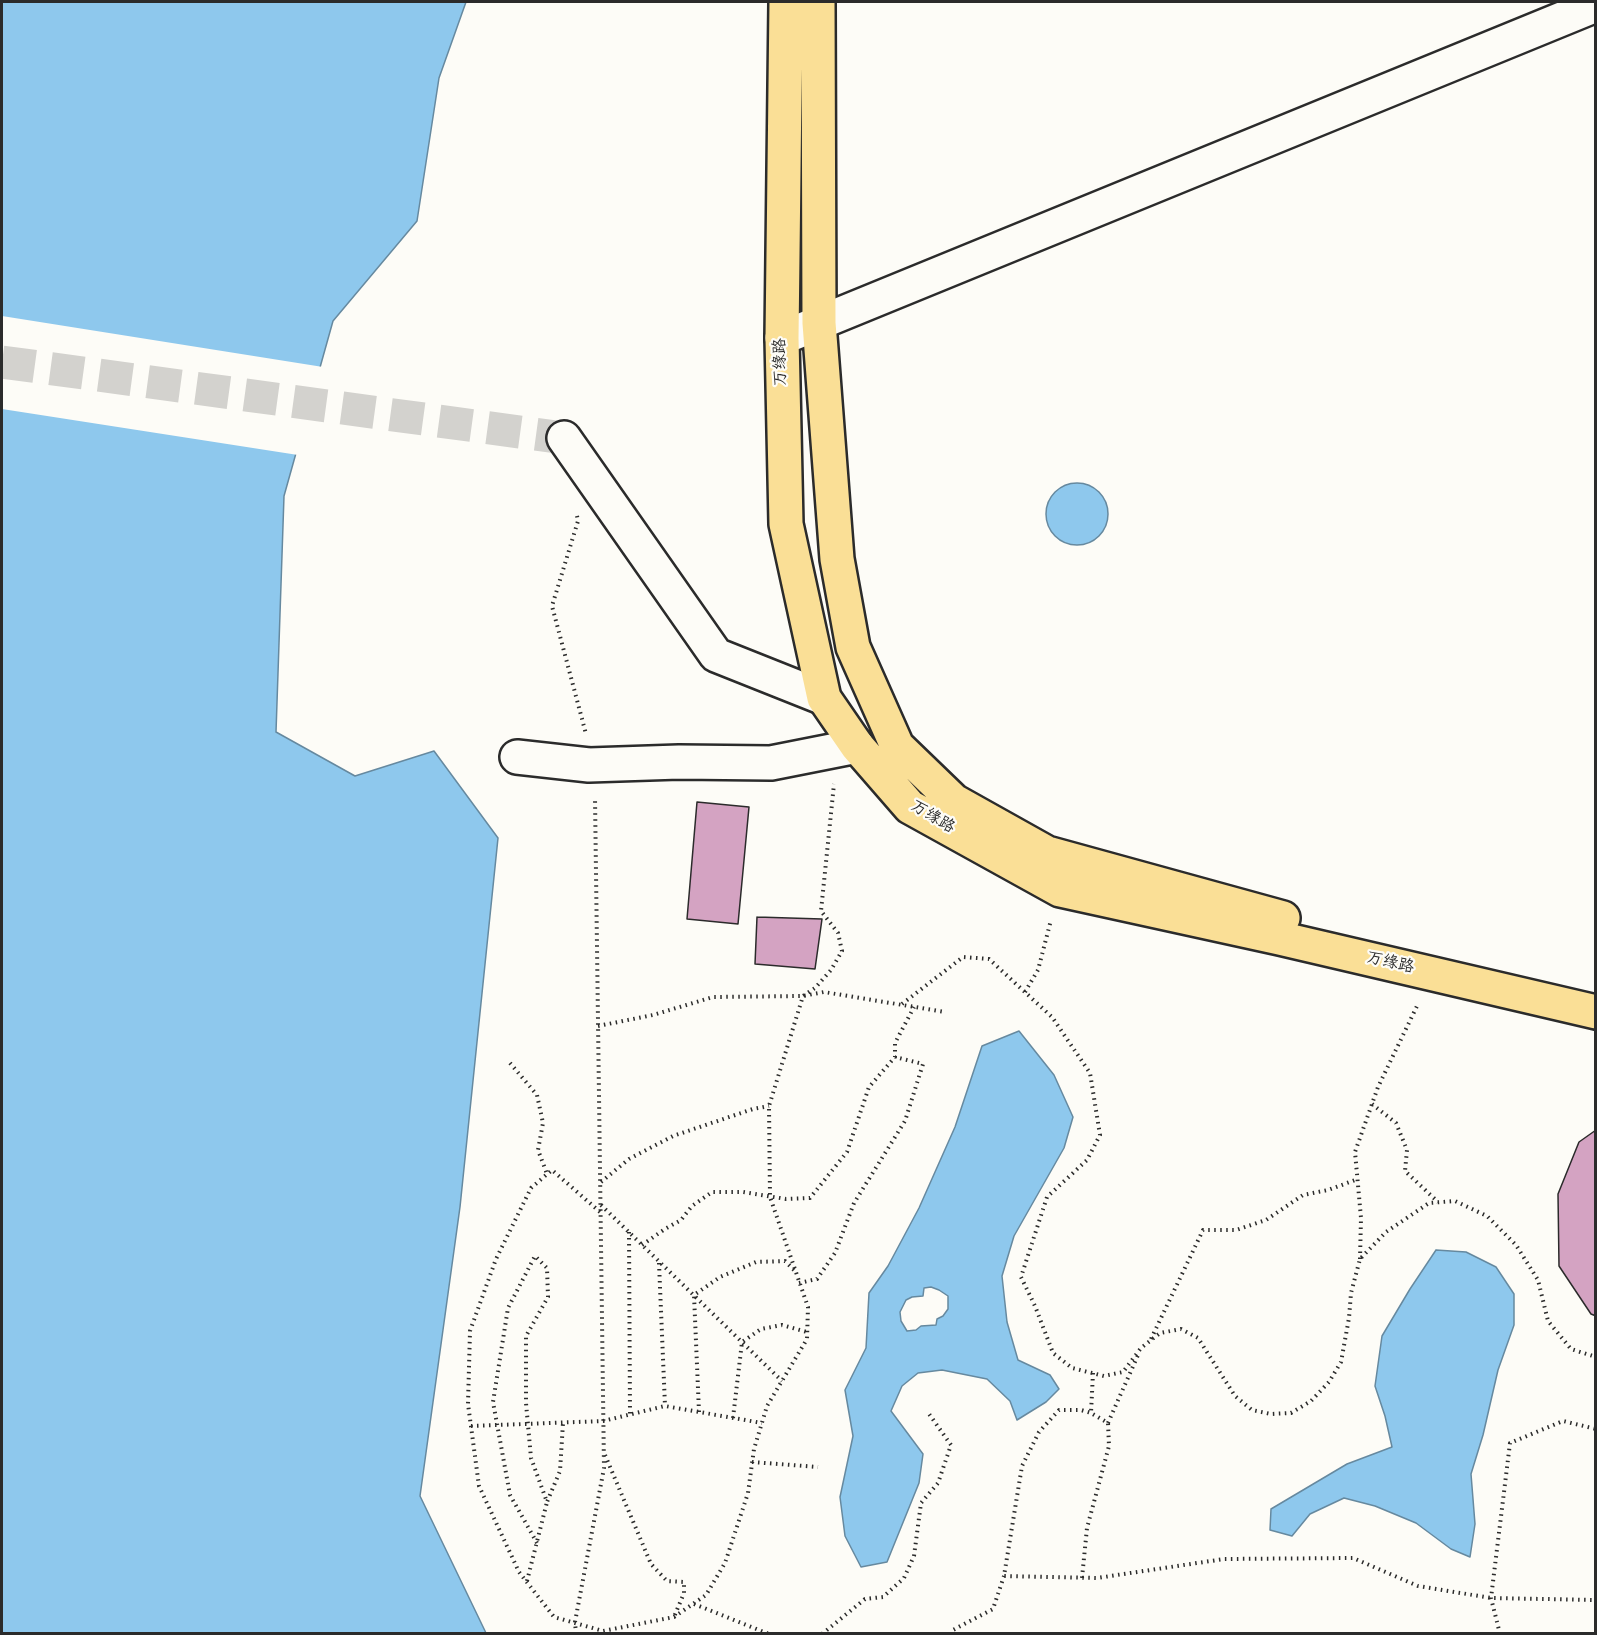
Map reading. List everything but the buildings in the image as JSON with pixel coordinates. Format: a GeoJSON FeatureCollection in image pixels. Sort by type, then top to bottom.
{"type":"FeatureCollection","features":[{"type":"Feature","properties":{"kind":"main road","name":"万缘路"},"geometry":{"type":"LineString","coordinates":[[786,2],[782,338],[786,524],[824,698],[847,748],[910,807],[1060,890],[1431,974]]}},
{"type":"Feature","properties":{"kind":"main road","name":"万缘路"},"geometry":{"type":"LineString","coordinates":[[818,2],[819,323],[837,559],[853,647],[897,746],[954,801],[1047,853],[1307,924],[1431,974]]}},
{"type":"Feature","properties":{"kind":"main road"},"geometry":{"type":"LineString","coordinates":[[1431,974],[1596,1012]]}},
{"type":"Feature","properties":{"kind":"street"},"geometry":{"type":"LineString","coordinates":[[782,338],[1596,5]]}},
{"type":"Feature","properties":{"kind":"street"},"geometry":{"type":"LineString","coordinates":[[564,438],[716,655],[824,698]]}},
{"type":"Feature","properties":{"kind":"street"},"geometry":{"type":"LineString","coordinates":[[517,758],[595,765],[679,762],[771,763],[847,748]]}},
{"type":"Feature","properties":{"kind":"path"},"geometry":{"type":"LineString","coordinates":[[576,511],[578,521],[552,606],[595,765],[604,1452],[575,1622],[576,1634]]}},
{"type":"Feature","properties":{"kind":"path"},"geometry":{"type":"LineString","coordinates":[[600,1212],[552,1170],[531,1188],[496,1259],[470,1331],[468,1404],[478,1486],[519,1572],[554,1617],[603,1630],[674,1617],[706,1595],[725,1563],[748,1493],[752,1462],[767,1406],[807,1339],[808,1307],[770,1197],[769,1106],[802,996],[815,988],[831,970],[842,951],[838,933],[821,910],[847,748]]}},
{"type":"Feature","properties":{"kind":"path"},"geometry":{"type":"LineString","coordinates":[[1025,992],[1038,970],[1060,890]]}},
{"type":"Feature","properties":{"kind":"path"},"geometry":{"type":"LineString","coordinates":[[902,1004],[963,957],[989,959],[1053,1017],[1090,1073],[1100,1135],[1087,1160],[1047,1197],[1021,1277],[1053,1353],[1072,1368],[1104,1376],[1123,1372],[1141,1348],[1160,1333],[1181,1329],[1198,1338],[1235,1396],[1252,1410],[1271,1414],[1291,1413],[1317,1395],[1329,1382],[1341,1362],[1351,1293],[1360,1260],[1361,1218],[1355,1152],[1378,1087],[1431,974]]}},
{"type":"Feature","properties":{"kind":"path"},"geometry":{"type":"LineString","coordinates":[[598,1026],[653,1015],[713,997],[802,996],[824,992],[945,1012]]}},
{"type":"Feature","properties":{"kind":"path"},"geometry":{"type":"LineString","coordinates":[[642,1245],[681,1221],[692,1206],[712,1192],[743,1192],[770,1197],[810,1198],[847,1152],[869,1087],[895,1057],[895,1043],[914,1007]]}},
{"type":"Feature","properties":{"kind":"path"},"geometry":{"type":"LineString","coordinates":[[799,1283],[816,1279],[835,1253],[854,1203],[905,1121],[923,1064],[895,1057]]}},
{"type":"Feature","properties":{"kind":"path"},"geometry":{"type":"LineString","coordinates":[[510,1063],[537,1095],[543,1123],[538,1150],[547,1174]]}},
{"type":"Feature","properties":{"kind":"path"},"geometry":{"type":"LineString","coordinates":[[1372,1104],[1396,1123],[1407,1150],[1406,1171],[1438,1202]]}},
{"type":"Feature","properties":{"kind":"path"},"geometry":{"type":"LineString","coordinates":[[600,1183],[629,1159],[673,1136],[753,1109],[769,1106]]}},
{"type":"Feature","properties":{"kind":"path"},"geometry":{"type":"LineString","coordinates":[[1150,1340],[1203,1230],[1236,1230],[1266,1220],[1303,1195],[1328,1190],[1358,1179]]}},
{"type":"Feature","properties":{"kind":"path"},"geometry":{"type":"LineString","coordinates":[[1360,1260],[1386,1232],[1429,1203],[1455,1201],[1488,1216],[1516,1245],[1538,1280],[1548,1321],[1571,1349],[1596,1357]]}},
{"type":"Feature","properties":{"kind":"path"},"geometry":{"type":"LineString","coordinates":[[600,1204],[783,1381]]}},
{"type":"Feature","properties":{"kind":"path"},"geometry":{"type":"LineString","coordinates":[[629,1232],[630,1414]]}},
{"type":"Feature","properties":{"kind":"path"},"geometry":{"type":"LineString","coordinates":[[537,1543],[510,1495],[493,1402],[508,1308],[535,1256],[547,1268],[548,1297],[526,1336],[528,1424],[531,1458],[547,1502]]}},
{"type":"Feature","properties":{"kind":"path"},"geometry":{"type":"LineString","coordinates":[[659,1261],[665,1406]]}},
{"type":"Feature","properties":{"kind":"path"},"geometry":{"type":"LineString","coordinates":[[694,1295],[720,1277],[756,1262],[784,1261],[795,1272]]}},
{"type":"Feature","properties":{"kind":"path"},"geometry":{"type":"LineString","coordinates":[[694,1295],[699,1412]]}},
{"type":"Feature","properties":{"kind":"path"},"geometry":{"type":"LineString","coordinates":[[733,1418],[742,1342],[760,1329],[782,1325],[807,1332]]}},
{"type":"Feature","properties":{"kind":"path"},"geometry":{"type":"LineString","coordinates":[[1082,1578],[1087,1528],[1109,1446],[1108,1422],[1141,1348]]}},
{"type":"Feature","properties":{"kind":"path"},"geometry":{"type":"LineString","coordinates":[[1091,1413],[1093,1373]]}},
{"type":"Feature","properties":{"kind":"path"},"geometry":{"type":"LineString","coordinates":[[471,1426],[603,1421],[665,1406],[762,1423]]}},
{"type":"Feature","properties":{"kind":"path"},"geometry":{"type":"LineString","coordinates":[[951,1634],[951,1631],[993,1609],[1004,1576],[1022,1466],[1039,1432],[1059,1410],[1081,1410],[1108,1422]]}},
{"type":"Feature","properties":{"kind":"path"},"geometry":{"type":"LineString","coordinates":[[822,1634],[865,1599],[883,1597],[904,1578],[914,1556],[921,1503],[938,1483],[951,1445],[927,1411]]}},
{"type":"Feature","properties":{"kind":"path"},"geometry":{"type":"LineString","coordinates":[[1500,1634],[1491,1598],[1510,1443],[1563,1421],[1596,1429]]}},
{"type":"Feature","properties":{"kind":"path"},"geometry":{"type":"LineString","coordinates":[[527,1582],[547,1502],[560,1471],[563,1423]]}},
{"type":"Feature","properties":{"kind":"path"},"geometry":{"type":"LineString","coordinates":[[604,1452],[622,1500],[651,1564],[667,1581],[684,1582],[684,1593],[674,1617]]}},
{"type":"Feature","properties":{"kind":"path"},"geometry":{"type":"LineString","coordinates":[[752,1462],[818,1467]]}},
{"type":"Feature","properties":{"kind":"path"},"geometry":{"type":"LineString","coordinates":[[1004,1576],[1097,1578],[1224,1559],[1353,1558],[1418,1586],[1491,1598],[1596,1600]]}},
{"type":"Feature","properties":{"kind":"path"},"geometry":{"type":"LineString","coordinates":[[693,1604],[769,1634]]}},
{"type":"Feature","properties":{"kind":"water"},"geometry":{"type":"Polygon","coordinates":[[[2,2],[466,2],[439,78],[417,221],[333,321],[284,496],[276,732],[355,776],[434,751],[498,838],[460,1207],[420,1496],[486,1633],[2,1634],[2,2]]]}},
{"type":"Feature","properties":{"kind":"water"},"geometry":{"type":"Polygon","coordinates":[[[1077,483],[1089,485],[1099,492],[1106,502],[1108,514],[1106,526],[1099,536],[1089,543],[1077,545],[1065,543],[1055,536],[1048,526],[1046,514],[1048,502],[1055,492],[1065,485],[1077,483]]]}},
{"type":"Feature","properties":{"kind":"water"},"geometry":{"type":"Polygon","coordinates":[[[1019,1031],[1054,1075],[1073,1117],[1064,1148],[1014,1236],[1002,1276],[1007,1322],[1018,1360],[1050,1375],[1059,1389],[1046,1402],[1017,1420],[1010,1401],[987,1379],[942,1370],[918,1373],[902,1386],[891,1411],[923,1454],[919,1483],[887,1562],[861,1567],[845,1536],[840,1497],[853,1436],[845,1390],[866,1348],[869,1293],[888,1266],[919,1208],[955,1127],[982,1046],[1019,1031]],[[931,1287],[924,1288],[923,1296],[906,1300],[900,1312],[901,1321],[907,1331],[916,1330],[921,1326],[936,1325],[937,1319],[943,1316],[948,1309],[948,1296],[931,1287]]]}},
{"type":"Feature","properties":{"kind":"water"},"geometry":{"type":"Polygon","coordinates":[[[1436,1250],[1466,1252],[1496,1267],[1514,1294],[1514,1325],[1498,1370],[1483,1435],[1471,1474],[1475,1524],[1470,1557],[1451,1549],[1416,1523],[1375,1506],[1344,1498],[1310,1514],[1292,1536],[1270,1530],[1271,1509],[1347,1464],[1392,1447],[1375,1386],[1382,1336],[1436,1250]]]}},
{"type":"Feature","properties":{"kind":"pier"},"geometry":{"type":"Polygon","coordinates":[[[2,316],[323,367],[298,455],[2,409],[2,316]]]}},
{"type":"Feature","properties":{"kind":"tunnel"},"geometry":{"type":"LineString","coordinates":[[2,362],[564,438]]}}]}
